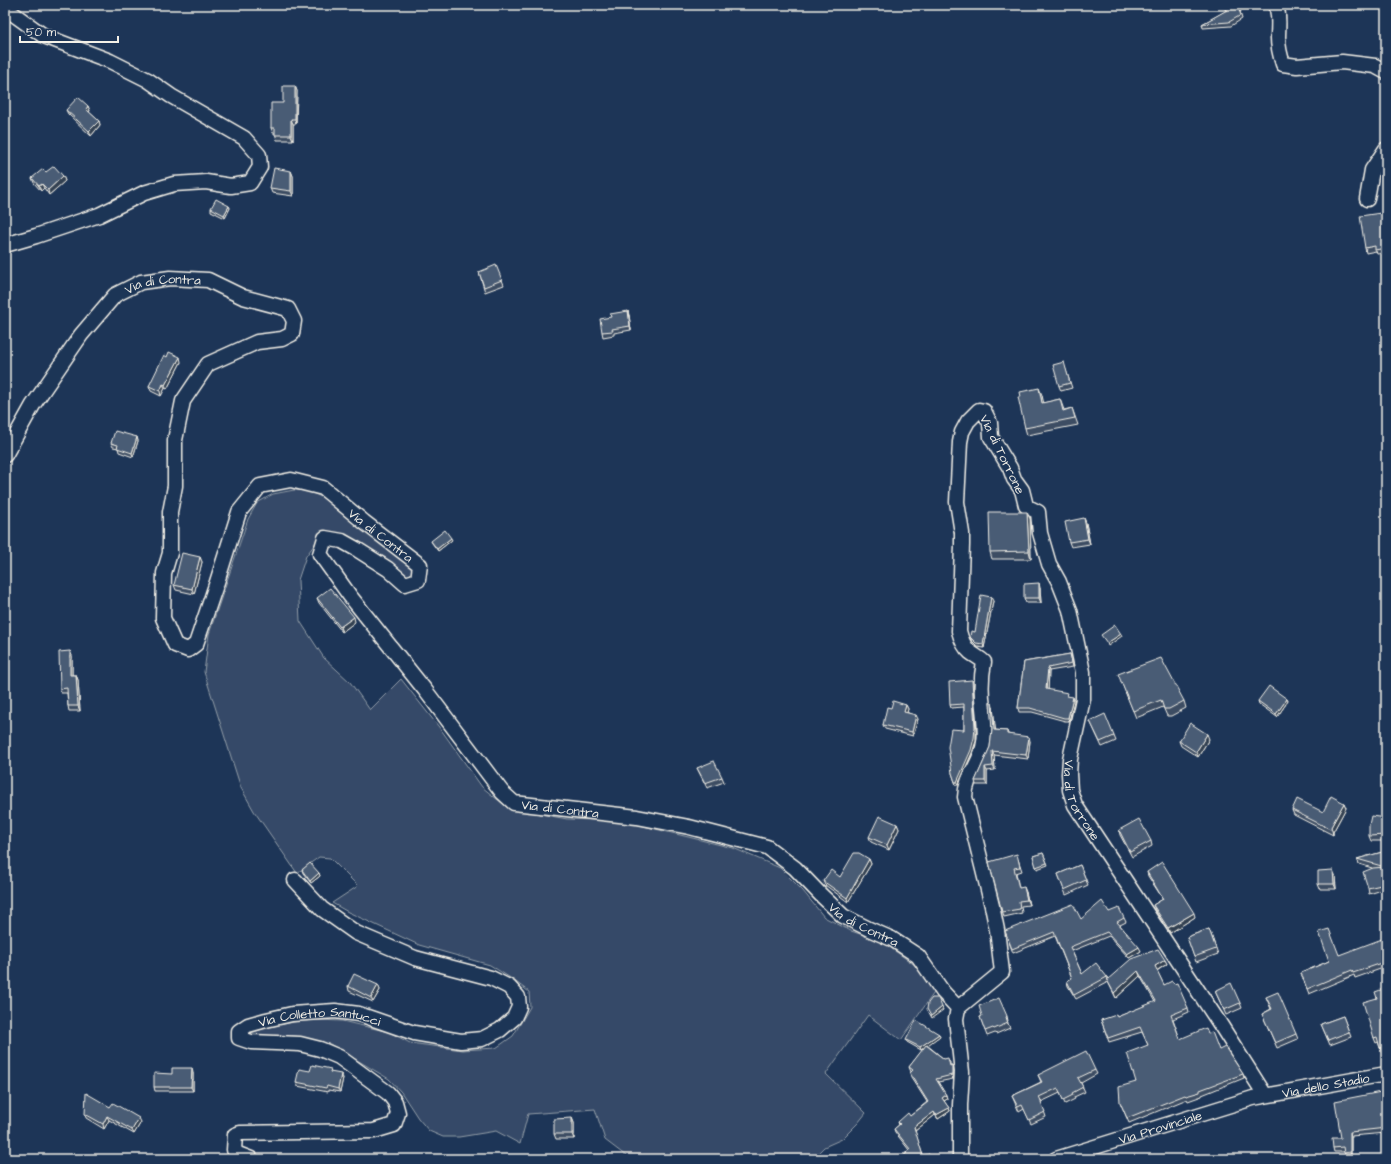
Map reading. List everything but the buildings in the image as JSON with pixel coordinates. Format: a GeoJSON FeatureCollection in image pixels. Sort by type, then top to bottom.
{"type":"FeatureCollection","features":[{"type":"Feature","properties":{"kind":"street"},"geometry":{"type":"LineString","coordinates":[[1276,5],[1279,20],[1279,53],[1283,64],[1297,66],[1342,62],[1375,66],[1386,72]]}},
{"type":"Feature","properties":{"kind":"street"},"geometry":{"type":"LineString","coordinates":[[5,8],[44,36],[110,61],[148,80],[171,96],[244,138],[259,155],[260,167],[250,183],[231,186],[206,182],[174,184],[144,193],[99,215],[5,245]]}},
{"type":"Feature","properties":{"kind":"street"},"geometry":{"type":"LineString","coordinates":[[1367,199],[1372,170],[1386,149]]}},
{"type":"Feature","properties":{"kind":"street","name":"Via di Contra"},"geometry":{"type":"LineString","coordinates":[[5,455],[33,405],[81,335],[115,295],[141,282],[170,278],[208,280],[243,296],[288,309],[294,321],[292,334],[282,338],[256,342],[208,364],[183,401],[175,440],[175,486],[170,512],[170,553],[164,573],[163,618],[175,645],[188,650],[196,644],[239,512],[260,486],[291,480],[323,488],[420,565],[418,580],[405,584],[388,569],[342,541],[325,538],[320,554],[350,596],[425,690],[502,792],[514,803],[638,817],[767,847],[795,868],[820,895],[843,916],[892,939],[918,956],[943,992],[958,1008]]}},
{"type":"Feature","properties":{"kind":"street","name":"Via di Torrone"},"geometry":{"type":"LineString","coordinates":[[958,1008],[1002,972],[997,930],[992,906],[965,797],[965,788],[973,769],[982,756],[985,742],[982,690],[984,662],[978,656],[970,652],[961,640],[962,533],[957,502],[960,442],[962,432],[968,421],[979,410],[984,411],[990,422],[991,436],[1010,468],[1014,479],[1022,490],[1026,506],[1038,512],[1040,533],[1049,564],[1059,582],[1070,610],[1083,672],[1083,699],[1069,767],[1070,790],[1075,805],[1220,1024],[1265,1095]]}},
{"type":"Feature","properties":{"kind":"street","name":"Via Colletto Santucci"},"geometry":{"type":"LineString","coordinates":[[252,1159],[238,1154],[234,1150],[235,1135],[240,1133],[374,1131],[394,1126],[398,1113],[395,1102],[388,1093],[339,1057],[320,1049],[300,1044],[252,1042],[239,1038],[239,1031],[248,1026],[266,1020],[292,1014],[335,1011],[359,1014],[414,1033],[461,1042],[482,1039],[500,1030],[514,1018],[519,1007],[518,997],[509,986],[491,978],[415,958],[356,932],[322,909],[295,880]]}},
{"type":"Feature","properties":{"kind":"street"},"geometry":{"type":"LineString","coordinates":[[958,1008],[956,1019],[962,1072],[960,1105],[960,1159]]}},
{"type":"Feature","properties":{"kind":"street","name":"Via dello Stadio"},"geometry":{"type":"LineString","coordinates":[[1265,1095],[1386,1074]]}},
{"type":"Feature","properties":{"kind":"street","name":"Via Provinciale"},"geometry":{"type":"LineString","coordinates":[[1056,1159],[1265,1095]]}},
{"type":"Feature","properties":{"kind":"shaded area"},"geometry":{"type":"Polygon","coordinates":[[[294,490],[308,491],[328,500],[406,560],[415,570],[413,578],[405,580],[320,537],[306,556],[298,580],[300,621],[324,658],[350,682],[370,710],[401,679],[442,731],[482,787],[508,808],[567,819],[623,821],[733,848],[780,868],[803,891],[824,917],[851,931],[881,941],[919,968],[936,990],[901,1040],[868,1015],[826,1074],[866,1113],[842,1139],[824,1147],[812,1159],[630,1159],[605,1140],[595,1109],[528,1114],[520,1144],[496,1131],[459,1137],[443,1137],[429,1131],[418,1118],[401,1092],[389,1079],[330,1044],[311,1040],[252,1036],[251,1033],[268,1027],[299,1021],[342,1021],[389,1032],[410,1043],[462,1050],[496,1048],[513,1036],[530,1007],[529,992],[490,965],[419,945],[332,903],[358,886],[330,858],[319,857],[297,873],[254,811],[241,788],[204,672],[209,634],[248,519],[257,503],[273,494],[294,490]]]}}]}
